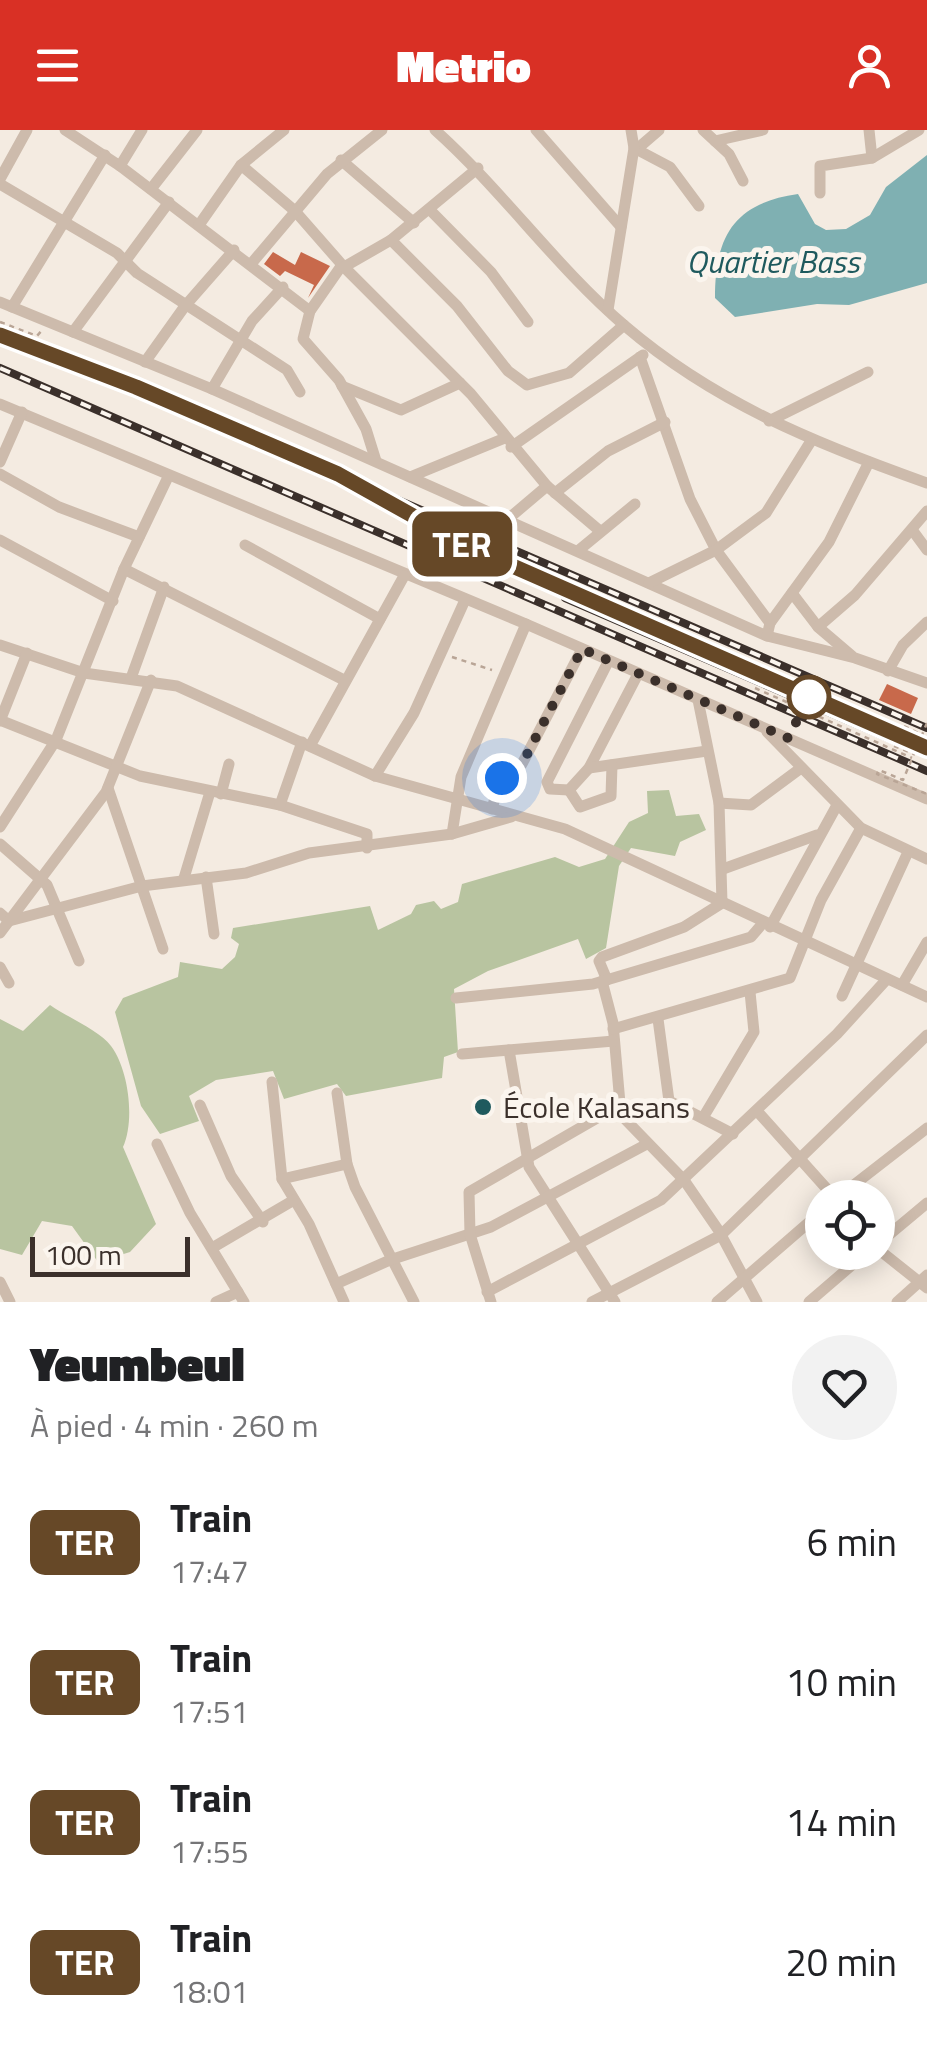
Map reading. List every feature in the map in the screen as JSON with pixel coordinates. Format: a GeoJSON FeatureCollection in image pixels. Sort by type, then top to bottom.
{"type":"FeatureCollection","features":[{"type":"Feature","properties":{"kind":"street"},"geometry":{"type":"LineString","coordinates":[[26,130],[0,181],[287,370],[300,392]]}},
{"type":"Feature","properties":{"kind":"street"},"geometry":{"type":"LineString","coordinates":[[66,130],[151,188],[310,311]]}},
{"type":"Feature","properties":{"kind":"street"},"geometry":{"type":"LineString","coordinates":[[120,166],[142,130]]}},
{"type":"Feature","properties":{"kind":"street"},"geometry":{"type":"LineString","coordinates":[[151,188],[197,130]]}},
{"type":"Feature","properties":{"kind":"street"},"geometry":{"type":"LineString","coordinates":[[199,225],[241,165],[284,130]]}},
{"type":"Feature","properties":{"kind":"street"},"geometry":{"type":"LineString","coordinates":[[251,264],[342,160],[382,130]]}},
{"type":"Feature","properties":{"kind":"street"},"geometry":{"type":"LineString","coordinates":[[434,130],[478,168],[624,326],[719,396],[811,440],[927,483]]}},
{"type":"Feature","properties":{"kind":"street"},"geometry":{"type":"LineString","coordinates":[[536,130],[621,227]]}},
{"type":"Feature","properties":{"kind":"street"},"geometry":{"type":"LineString","coordinates":[[608,310],[635,148],[631,130]]}},
{"type":"Feature","properties":{"kind":"street"},"geometry":{"type":"LineString","coordinates":[[635,148],[659,130]]}},
{"type":"Feature","properties":{"kind":"street"},"geometry":{"type":"LineString","coordinates":[[703,130],[732,158],[743,181]]}},
{"type":"Feature","properties":{"kind":"street"},"geometry":{"type":"LineString","coordinates":[[715,141],[763,130]]}},
{"type":"Feature","properties":{"kind":"street"},"geometry":{"type":"LineString","coordinates":[[869,130],[872,158]]}},
{"type":"Feature","properties":{"kind":"street"},"geometry":{"type":"LineString","coordinates":[[820,194],[820,166],[872,158],[918,130]]}},
{"type":"Feature","properties":{"kind":"street"},"geometry":{"type":"LineString","coordinates":[[635,148],[670,168],[699,206]]}},
{"type":"Feature","properties":{"kind":"street"},"geometry":{"type":"LineString","coordinates":[[105,155],[6,305],[212,389],[649,583],[768,630],[927,683]]}},
{"type":"Feature","properties":{"kind":"street"},"geometry":{"type":"LineString","coordinates":[[342,160],[414,223]]}},
{"type":"Feature","properties":{"kind":"street"},"geometry":{"type":"LineString","coordinates":[[241,165],[295,211],[343,266],[460,383],[551,490],[600,531]]}},
{"type":"Feature","properties":{"kind":"street"},"geometry":{"type":"LineString","coordinates":[[376,461],[366,430],[342,386],[324,358],[304,342],[310,311],[343,266],[391,240],[478,168]]}},
{"type":"Feature","properties":{"kind":"street"},"geometry":{"type":"LineString","coordinates":[[73,332],[169,202]]}},
{"type":"Feature","properties":{"kind":"street"},"geometry":{"type":"LineString","coordinates":[[430,210],[491,272],[528,322]]}},
{"type":"Feature","properties":{"kind":"street"},"geometry":{"type":"LineString","coordinates":[[391,240],[456,306],[518,381],[538,385],[569,373],[624,326]]}},
{"type":"Feature","properties":{"kind":"street"},"geometry":{"type":"LineString","coordinates":[[145,362],[185,306],[234,250]]}},
{"type":"Feature","properties":{"kind":"street"},"geometry":{"type":"LineString","coordinates":[[212,389],[260,309],[283,287]]}},
{"type":"Feature","properties":{"kind":"street"},"geometry":{"type":"LineString","coordinates":[[410,476],[508,442],[652,348]]}},
{"type":"Feature","properties":{"kind":"street"},"geometry":{"type":"LineString","coordinates":[[640,357],[690,499],[716,550],[768,630]]}},
{"type":"Feature","properties":{"kind":"street"},"geometry":{"type":"LineString","coordinates":[[770,421],[868,372]]}},
{"type":"Feature","properties":{"kind":"street"},"geometry":{"type":"LineString","coordinates":[[569,373],[585,395]]}},
{"type":"Feature","properties":{"kind":"street"},"geometry":{"type":"LineString","coordinates":[[342,386],[402,410],[460,383]]}},
{"type":"Feature","properties":{"kind":"street"},"geometry":{"type":"LineString","coordinates":[[0,404],[927,797]]}},
{"type":"Feature","properties":{"kind":"street"},"geometry":{"type":"LineString","coordinates":[[0,462],[22,412]]}},
{"type":"Feature","properties":{"kind":"street"},"geometry":{"type":"LineString","coordinates":[[508,520],[608,451],[665,422]]}},
{"type":"Feature","properties":{"kind":"street"},"geometry":{"type":"LineString","coordinates":[[649,583],[716,550],[774,506],[811,440]]}},
{"type":"Feature","properties":{"kind":"street"},"geometry":{"type":"LineString","coordinates":[[768,630],[829,542],[869,462]]}},
{"type":"Feature","properties":{"kind":"street"},"geometry":{"type":"LineString","coordinates":[[0,474],[59,507],[139,537]]}},
{"type":"Feature","properties":{"kind":"street"},"geometry":{"type":"LineString","coordinates":[[0,828],[56,740],[124,568],[168,478]]}},
{"type":"Feature","properties":{"kind":"street"},"geometry":{"type":"LineString","coordinates":[[579,550],[634,504]]}},
{"type":"Feature","properties":{"kind":"street"},"geometry":{"type":"LineString","coordinates":[[818,627],[855,596],[927,511]]}},
{"type":"Feature","properties":{"kind":"street"},"geometry":{"type":"LineString","coordinates":[[913,531],[927,550]]}},
{"type":"Feature","properties":{"kind":"street"},"geometry":{"type":"LineString","coordinates":[[0,540],[113,601]]}},
{"type":"Feature","properties":{"kind":"street"},"geometry":{"type":"LineString","coordinates":[[245,545],[380,619]]}},
{"type":"Feature","properties":{"kind":"street"},"geometry":{"type":"LineString","coordinates":[[124,568],[344,680]]}},
{"type":"Feature","properties":{"kind":"street"},"geometry":{"type":"LineString","coordinates":[[280,805],[306,744],[404,576]]}},
{"type":"Feature","properties":{"kind":"street"},"geometry":{"type":"LineString","coordinates":[[131,678],[164,587]]}},
{"type":"Feature","properties":{"kind":"street"},"geometry":{"type":"LineString","coordinates":[[792,593],[818,627],[855,658]]}},
{"type":"Feature","properties":{"kind":"street"},"geometry":{"type":"LineString","coordinates":[[375,776],[414,713],[465,600]]}},
{"type":"Feature","properties":{"kind":"street"},"geometry":{"type":"LineString","coordinates":[[888,671],[903,645],[927,622]]}},
{"type":"Feature","properties":{"kind":"street"},"geometry":{"type":"LineString","coordinates":[[452,834],[455,799],[526,624]]}},
{"type":"Feature","properties":{"kind":"street"},"geometry":{"type":"LineString","coordinates":[[0,645],[84,673],[151,680],[198,693],[375,776],[565,830],[803,944],[927,997]]}},
{"type":"Feature","properties":{"kind":"street"},"geometry":{"type":"LineString","coordinates":[[492,809],[499,784],[522,764],[582,649]]}},
{"type":"Feature","properties":{"kind":"street"},"geometry":{"type":"LineString","coordinates":[[26,653],[0,720],[118,767],[215,793],[280,805],[365,834],[368,848]]}},
{"type":"Feature","properties":{"kind":"street"},"geometry":{"type":"LineString","coordinates":[[608,662],[547,782],[553,790],[570,790],[589,768],[638,674]]}},
{"type":"Feature","properties":{"kind":"street"},"geometry":{"type":"LineString","coordinates":[[0,933],[5,917],[42,878],[108,788],[151,680]]}},
{"type":"Feature","properties":{"kind":"street"},"geometry":{"type":"LineString","coordinates":[[698,700],[719,803],[722,903]]}},
{"type":"Feature","properties":{"kind":"street"},"geometry":{"type":"LineString","coordinates":[[760,726],[861,828],[927,860]]}},
{"type":"Feature","properties":{"kind":"street"},"geometry":{"type":"LineString","coordinates":[[589,768],[707,751]]}},
{"type":"Feature","properties":{"kind":"street"},"geometry":{"type":"LineString","coordinates":[[184,878],[229,764]]}},
{"type":"Feature","properties":{"kind":"street"},"geometry":{"type":"LineString","coordinates":[[570,790],[584,807],[611,796],[612,765]]}},
{"type":"Feature","properties":{"kind":"street"},"geometry":{"type":"LineString","coordinates":[[719,803],[751,806],[801,768]]}},
{"type":"Feature","properties":{"kind":"street"},"geometry":{"type":"LineString","coordinates":[[108,788],[162,949]]}},
{"type":"Feature","properties":{"kind":"street"},"geometry":{"type":"LineString","coordinates":[[456,998],[604,980],[751,936],[767,925],[836,806]]}},
{"type":"Feature","properties":{"kind":"street"},"geometry":{"type":"LineString","coordinates":[[5,917],[184,878],[256,871],[309,853],[452,834],[514,816]]}},
{"type":"Feature","properties":{"kind":"street"},"geometry":{"type":"LineString","coordinates":[[462,1054],[614,1035],[790,978],[830,880],[861,828]]}},
{"type":"Feature","properties":{"kind":"street"},"geometry":{"type":"LineString","coordinates":[[723,869],[818,834]]}},
{"type":"Feature","properties":{"kind":"street"},"geometry":{"type":"LineString","coordinates":[[0,844],[42,878],[79,961]]}},
{"type":"Feature","properties":{"kind":"street"},"geometry":{"type":"LineString","coordinates":[[842,996],[908,852]]}},
{"type":"Feature","properties":{"kind":"street"},"geometry":{"type":"LineString","coordinates":[[206,877],[214,934]]}},
{"type":"Feature","properties":{"kind":"street"},"geometry":{"type":"LineString","coordinates":[[722,903],[684,928],[599,961],[614,1035],[618,1106],[625,1122],[684,1180],[721,1235],[757,1302]]}},
{"type":"Feature","properties":{"kind":"street"},"geometry":{"type":"LineString","coordinates":[[902,985],[927,942]]}},
{"type":"Feature","properties":{"kind":"street"},"geometry":{"type":"LineString","coordinates":[[0,967],[9,983]]}},
{"type":"Feature","properties":{"kind":"street"},"geometry":{"type":"LineString","coordinates":[[618,1106],[525,1156],[469,1192],[470,1234],[489,1297],[661,1200],[757,1111],[887,979]]}},
{"type":"Feature","properties":{"kind":"street"},"geometry":{"type":"LineString","coordinates":[[704,1116],[754,1032],[750,992]]}},
{"type":"Feature","properties":{"kind":"street"},"geometry":{"type":"LineString","coordinates":[[658,1019],[667,1098],[733,1134]]}},
{"type":"Feature","properties":{"kind":"street"},"geometry":{"type":"LineString","coordinates":[[592,1302],[612,1298],[721,1235],[927,1035]]}},
{"type":"Feature","properties":{"kind":"street"},"geometry":{"type":"LineString","coordinates":[[509,1050],[525,1156],[548,1200],[612,1298]]}},
{"type":"Feature","properties":{"kind":"street"},"geometry":{"type":"LineString","coordinates":[[272,1082],[282,1179],[344,1302]]}},
{"type":"Feature","properties":{"kind":"street"},"geometry":{"type":"LineString","coordinates":[[337,1093],[347,1164],[364,1210],[414,1302]]}},
{"type":"Feature","properties":{"kind":"street"},"geometry":{"type":"LineString","coordinates":[[200,1105],[231,1176],[263,1222]]}},
{"type":"Feature","properties":{"kind":"street"},"geometry":{"type":"LineString","coordinates":[[757,1111],[820,1180]]}},
{"type":"Feature","properties":{"kind":"street"},"geometry":{"type":"LineString","coordinates":[[859,1180],[927,1128]]}},
{"type":"Feature","properties":{"kind":"street"},"geometry":{"type":"LineString","coordinates":[[157,1144],[241,1297],[216,1302]]}},
{"type":"Feature","properties":{"kind":"street"},"geometry":{"type":"LineString","coordinates":[[336,1284],[548,1200],[647,1144]]}},
{"type":"Feature","properties":{"kind":"street"},"geometry":{"type":"LineString","coordinates":[[282,1179],[347,1164]]}},
{"type":"Feature","properties":{"kind":"street"},"geometry":{"type":"LineString","coordinates":[[212,1248],[263,1222],[294,1200]]}},
{"type":"Feature","properties":{"kind":"street"},"geometry":{"type":"LineString","coordinates":[[895,1231],[927,1202]]}},
{"type":"Feature","properties":{"kind":"street"},"geometry":{"type":"LineString","coordinates":[[717,1302],[746,1282],[805,1227]]}},
{"type":"Feature","properties":{"kind":"street"},"geometry":{"type":"LineString","coordinates":[[895,1259],[924,1282],[897,1302]]}},
{"type":"Feature","properties":{"kind":"street"},"geometry":{"type":"LineString","coordinates":[[809,1302],[846,1270]]}},
{"type":"Feature","properties":{"kind":"street"},"geometry":{"type":"LineString","coordinates":[[0,1282],[10,1302]]}},
{"type":"Feature","properties":{"kind":"path"},"geometry":{"type":"LineString","coordinates":[[0,322],[36,336]]}},
{"type":"Feature","properties":{"kind":"path"},"geometry":{"type":"LineString","coordinates":[[441,654],[504,674]]}},
{"type":"Feature","properties":{"kind":"path"},"geometry":{"type":"LineString","coordinates":[[766,669],[922,736]]}},
{"type":"Feature","properties":{"kind":"path"},"geometry":{"type":"LineString","coordinates":[[755,688],[913,756]]}},
{"type":"Feature","properties":{"kind":"path"},"geometry":{"type":"LineString","coordinates":[[927,723],[903,780],[879,770],[877,774],[927,797]]}},
{"type":"Feature","properties":{"kind":"path"},"geometry":{"type":"LineString","coordinates":[[904,726],[922,736]]}},
{"type":"Feature","properties":{"kind":"path"},"geometry":{"type":"LineString","coordinates":[[894,746],[913,756]]}},
{"type":"Feature","properties":{"kind":"green space"},"geometry":{"type":"Polygon","coordinates":[[[669,790],[676,816],[699,814],[706,830],[680,842],[675,856],[631,848],[619,866],[606,948],[586,959],[578,939],[488,971],[454,989],[458,1052],[444,1057],[442,1078],[346,1096],[337,1084],[284,1099],[273,1071],[216,1080],[189,1096],[199,1121],[160,1134],[141,1106],[115,1012],[123,998],[178,977],[180,962],[222,969],[235,957],[239,944],[231,938],[233,928],[370,906],[378,930],[411,914],[416,905],[434,901],[441,909],[458,902],[462,884],[555,857],[579,867],[605,859],[629,822],[648,813],[647,791],[669,790]]]}},
{"type":"Feature","properties":{"kind":"green space"},"geometry":{"type":"Polygon","coordinates":[[[50,1005],[99,1035],[117,1056],[126,1082],[129,1110],[123,1147],[156,1224],[130,1252],[98,1262],[72,1226],[42,1221],[22,1255],[0,1249],[0,1019],[23,1031],[50,1005]]]}},
{"type":"Feature","properties":{"kind":"water","name":"Quartier Bass"},"geometry":{"type":"Polygon","coordinates":[[[927,155],[927,283],[849,305],[817,304],[735,317],[715,298],[724,240],[732,226],[758,205],[798,194],[815,224],[826,230],[846,229],[870,215],[886,187],[927,155]]]}},
{"type":"Feature","properties":{"kind":"building"},"geometry":{"type":"Polygon","coordinates":[[[273,252],[295,265],[301,252],[330,266],[308,298],[314,285],[285,271],[280,276],[264,264],[273,252]]]}},
{"type":"Feature","properties":{"kind":"building"},"geometry":{"type":"Polygon","coordinates":[[[887,684],[918,698],[911,714],[879,700],[887,684]]]}},
{"type":"Feature","properties":{"kind":"railway"},"geometry":{"type":"LineString","coordinates":[[0,336],[136,387],[927,728]]}},
{"type":"Feature","properties":{"kind":"railway"},"geometry":{"type":"LineString","coordinates":[[0,368],[927,771]]}},
{"type":"Feature","properties":{"kind":"railway"},"geometry":{"type":"LineString","coordinates":[[443,533],[579,596]]}},
{"type":"Feature","properties":{"kind":"railway"},"geometry":{"type":"LineString","coordinates":[[565,598],[900,743]]}},
{"type":"Feature","properties":{"kind":"railway"},"geometry":{"type":"LineString","coordinates":[[890,732],[927,748]]}},
{"type":"Feature","properties":{"kind":"train","name":"TER"},"geometry":{"type":"LineString","coordinates":[[0,335],[136,387],[338,474],[467,546],[927,748]]}},
{"type":"Feature","properties":{"kind":"place","name":"École Kalasans"},"geometry":{"type":"Point","coordinates":[483,1107]}},
{"type":"Feature","properties":{"kind":"route"},"geometry":{"type":"LineString","coordinates":[[502,778],[522,764],[582,649],[788,738],[809,697]]}}]}
